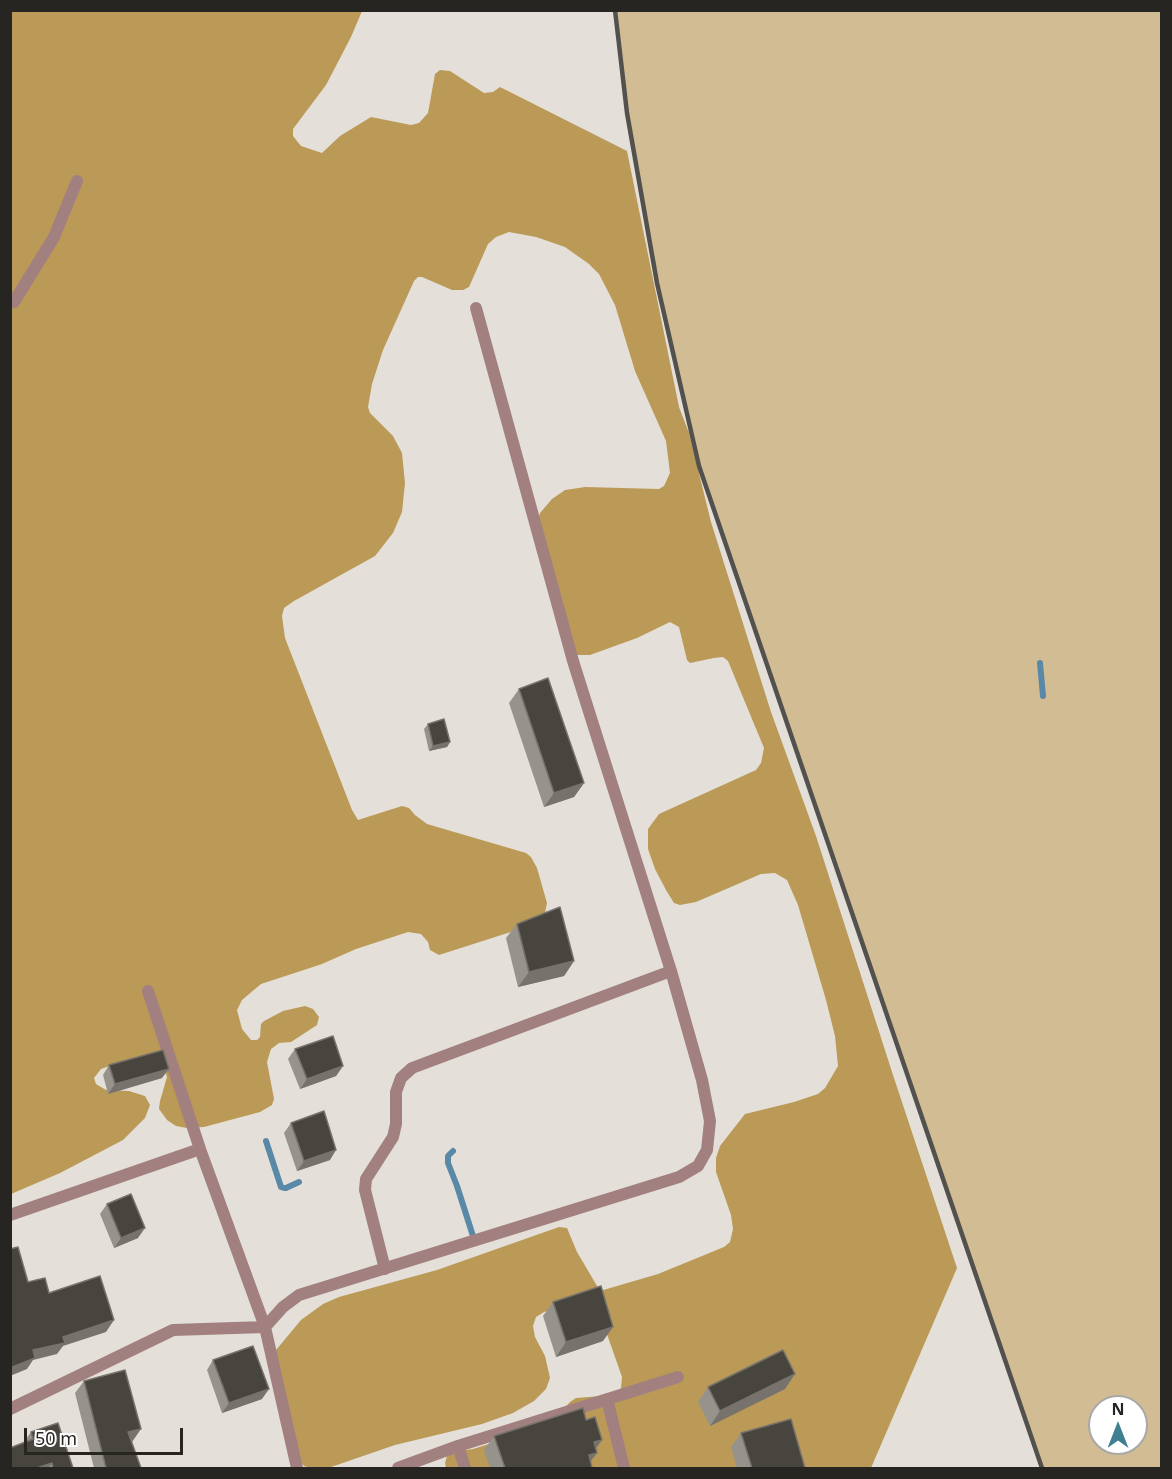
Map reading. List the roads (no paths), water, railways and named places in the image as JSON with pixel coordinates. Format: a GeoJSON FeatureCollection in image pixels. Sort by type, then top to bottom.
{"type":"FeatureCollection","features":[{"type":"Feature","properties":{"kind":"street"},"geometry":{"type":"LineString","coordinates":[[10,303],[14,302],[54,237],[77,181]]}},
{"type":"Feature","properties":{"kind":"street"},"geometry":{"type":"LineString","coordinates":[[10,1409],[173,1330],[265,1327],[283,1307],[299,1295],[679,1177],[698,1166],[707,1150],[710,1121],[702,1080],[671,971],[573,661],[476,308]]}},
{"type":"Feature","properties":{"kind":"street"},"geometry":{"type":"LineString","coordinates":[[385,1269],[365,1190],[366,1179],[393,1137],[396,1124],[396,1092],[401,1078],[412,1068],[671,971]]}},
{"type":"Feature","properties":{"kind":"street"},"geometry":{"type":"LineString","coordinates":[[148,992],[200,1149],[265,1327],[297,1468]]}},
{"type":"Feature","properties":{"kind":"street"},"geometry":{"type":"LineString","coordinates":[[10,1215],[200,1149]]}},
{"type":"Feature","properties":{"kind":"street"},"geometry":{"type":"LineString","coordinates":[[398,1468],[458,1446],[678,1377]]}},
{"type":"Feature","properties":{"kind":"street"},"geometry":{"type":"LineString","coordinates":[[607,1399],[624,1468]]}},
{"type":"Feature","properties":{"kind":"street"},"geometry":{"type":"LineString","coordinates":[[458,1446],[465,1468]]}},
{"type":"Feature","properties":{"kind":"waterway"},"geometry":{"type":"LineString","coordinates":[[1040,663],[1043,696]]}},
{"type":"Feature","properties":{"kind":"waterway"},"geometry":{"type":"LineString","coordinates":[[266,1141],[281,1187],[286,1188],[299,1182]]}},
{"type":"Feature","properties":{"kind":"waterway"},"geometry":{"type":"LineString","coordinates":[[453,1151],[448,1156],[448,1163],[473,1236]]}},
{"type":"Feature","properties":{"kind":"railway"},"geometry":{"type":"LineString","coordinates":[[615,10],[627,113],[657,283],[699,466],[1042,1468]]}}]}
